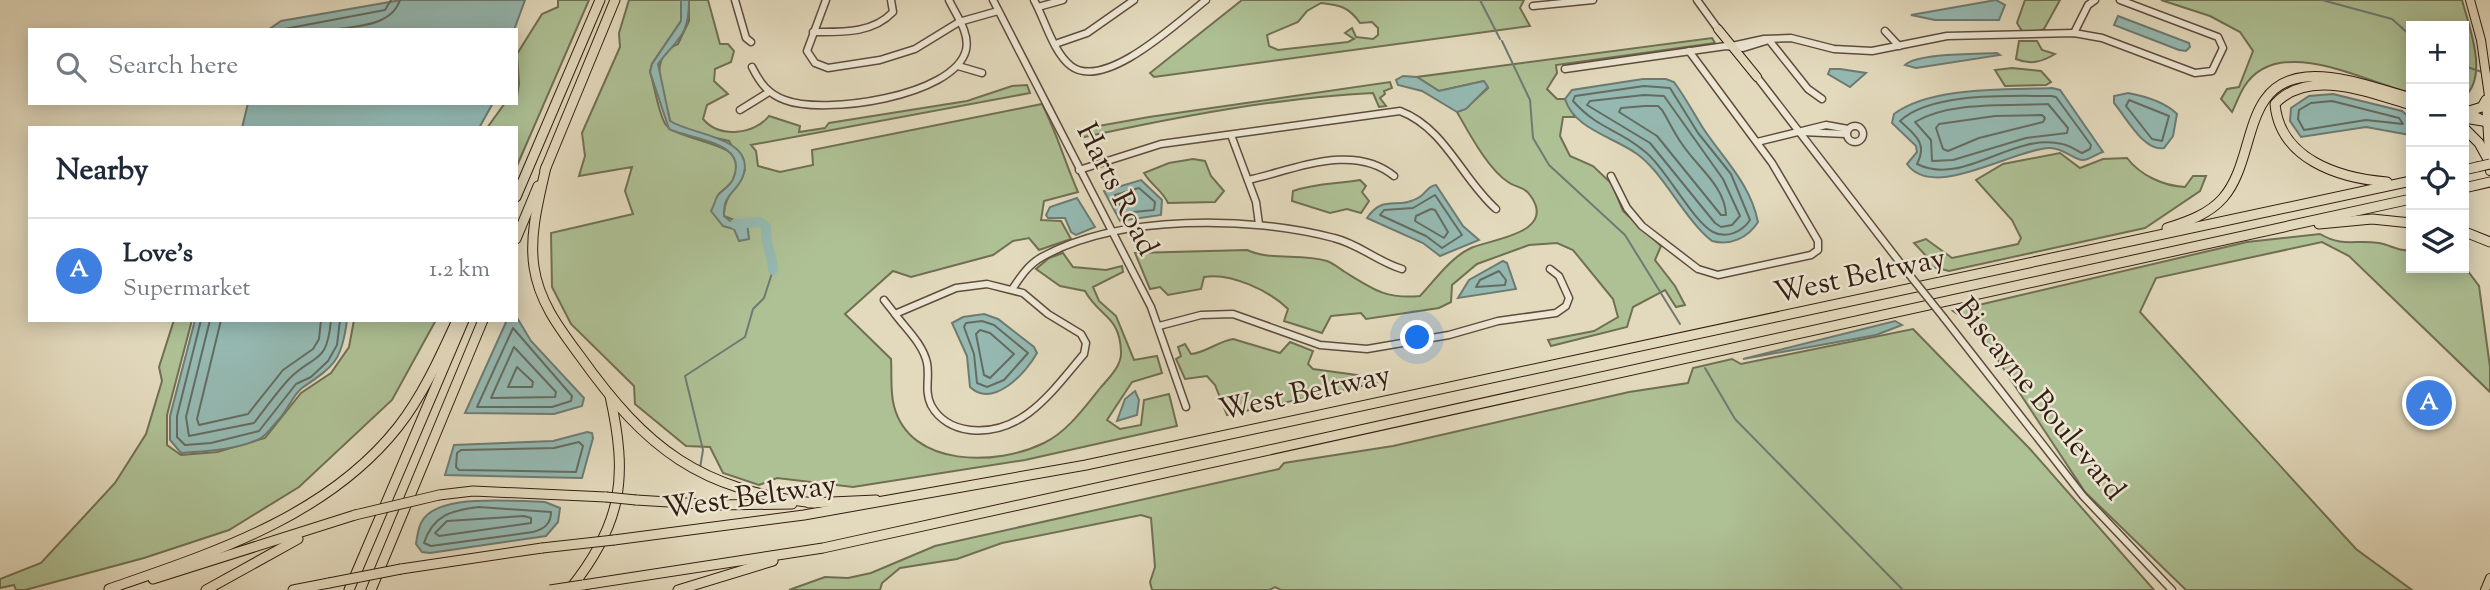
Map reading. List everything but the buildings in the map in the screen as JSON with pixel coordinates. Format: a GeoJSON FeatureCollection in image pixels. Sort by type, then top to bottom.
{"type":"FeatureCollection","features":[{"type":"Feature","properties":{"kind":"highway"},"geometry":{"type":"LineString","coordinates":[[518,192],[600,0]]}},
{"type":"Feature","properties":{"kind":"highway"},"geometry":{"type":"LineString","coordinates":[[518,234],[615,0]]}},
{"type":"Feature","properties":{"kind":"highway"},"geometry":{"type":"LineString","coordinates":[[2068,255],[2178,225],[2214,205],[2236,177],[2261,101],[2268,89],[2276,84],[2294,78],[2326,77],[2406,97]]}},
{"type":"Feature","properties":{"kind":"highway"},"geometry":{"type":"LineString","coordinates":[[2406,104],[2316,85],[2288,90],[2276,101],[2274,109],[2275,121],[2282,134],[2298,150],[2318,163],[2360,179],[2406,181]]}},
{"type":"Feature","properties":{"kind":"highway"},"geometry":{"type":"LineString","coordinates":[[2469,111],[2477,111],[2488,101]]}},
{"type":"Feature","properties":{"kind":"highway"},"geometry":{"type":"LineString","coordinates":[[2469,113],[2489,121]]}},
{"type":"Feature","properties":{"kind":"highway"},"geometry":{"type":"LineString","coordinates":[[2469,119],[2489,121]]}},
{"type":"Feature","properties":{"kind":"highway"},"geometry":{"type":"LineString","coordinates":[[2469,133],[2479,143],[2490,163],[2469,169]]}},
{"type":"Feature","properties":{"kind":"highway"},"geometry":{"type":"LineString","coordinates":[[546,167],[533,243],[535,276],[550,313],[592,374],[639,430],[683,466],[719,484],[764,496],[815,503]]}},
{"type":"Feature","properties":{"kind":"highway","name":"West Beltway"},"geometry":{"type":"LineString","coordinates":[[293,590],[401,569],[542,548],[757,524],[1008,481],[1736,329],[2406,182]]}},
{"type":"Feature","properties":{"kind":"highway","name":"West Beltway"},"geometry":{"type":"LineString","coordinates":[[550,590],[823,548],[2406,200]]}},
{"type":"Feature","properties":{"kind":"highway"},"geometry":{"type":"LineString","coordinates":[[2254,232],[2363,219],[2406,223]]}},
{"type":"Feature","properties":{"kind":"highway"},"geometry":{"type":"LineString","coordinates":[[2469,233],[2490,235]]}},
{"type":"Feature","properties":{"kind":"highway"},"geometry":{"type":"LineString","coordinates":[[2469,234],[2490,242]]}},
{"type":"Feature","properties":{"kind":"highway"},"geometry":{"type":"LineString","coordinates":[[107,590],[255,534],[342,482],[375,454],[406,415],[433,373],[456,322]]}},
{"type":"Feature","properties":{"kind":"highway"},"geometry":{"type":"LineString","coordinates":[[349,590],[463,322]]}},
{"type":"Feature","properties":{"kind":"highway"},"geometry":{"type":"LineString","coordinates":[[371,590],[482,322]]}},
{"type":"Feature","properties":{"kind":"highway"},"geometry":{"type":"LineString","coordinates":[[569,590],[598,550],[611,520],[620,482],[621,456],[609,393]]}},
{"type":"Feature","properties":{"kind":"highway"},"geometry":{"type":"LineString","coordinates":[[107,590],[190,570],[355,515],[439,495],[473,491],[607,497],[717,506],[870,500],[1008,481]]}},
{"type":"Feature","properties":{"kind":"highway"},"geometry":{"type":"LineString","coordinates":[[206,590],[291,542],[355,515]]}},
{"type":"Feature","properties":{"kind":"highway"},"geometry":{"type":"LineString","coordinates":[[678,590],[823,548]]}},
{"type":"Feature","properties":{"kind":"main road"},"geometry":{"type":"LineString","coordinates":[[2470,0],[2487,80],[2490,171]]}},
{"type":"Feature","properties":{"kind":"main road","name":"Biscayne Boulevard"},"geometry":{"type":"LineString","coordinates":[[1718,29],[1757,77]]}},
{"type":"Feature","properties":{"kind":"street"},"geometry":{"type":"LineString","coordinates":[[735,0],[746,38],[751,42]]}},
{"type":"Feature","properties":{"kind":"street"},"geometry":{"type":"LineString","coordinates":[[826,0],[807,51],[815,63],[828,68],[880,60],[915,49],[960,22],[998,11]]}},
{"type":"Feature","properties":{"kind":"street"},"geometry":{"type":"LineString","coordinates":[[813,32],[841,31],[881,23],[893,12],[891,0]]}},
{"type":"Feature","properties":{"kind":"street"},"geometry":{"type":"LineString","coordinates":[[752,67],[758,81],[769,92],[801,104],[835,106],[924,88],[946,77],[958,66],[967,46],[960,22],[949,0]]}},
{"type":"Feature","properties":{"kind":"street","name":"Harts Road"},"geometry":{"type":"LineString","coordinates":[[993,0],[1159,326],[1186,407]]}},
{"type":"Feature","properties":{"kind":"street"},"geometry":{"type":"LineString","coordinates":[[1034,0],[1070,65],[1078,71],[1093,71],[1123,64],[1206,0]]}},
{"type":"Feature","properties":{"kind":"street"},"geometry":{"type":"LineString","coordinates":[[1038,7],[1063,0]]}},
{"type":"Feature","properties":{"kind":"street"},"geometry":{"type":"LineString","coordinates":[[1058,43],[1087,33],[1134,0]]}},
{"type":"Feature","properties":{"kind":"street"},"geometry":{"type":"LineString","coordinates":[[1533,6],[1593,0]]}},
{"type":"Feature","properties":{"kind":"street","name":"Biscayne Boulevard"},"geometry":{"type":"LineString","coordinates":[[1697,0],[1718,29]]}},
{"type":"Feature","properties":{"kind":"street"},"geometry":{"type":"LineString","coordinates":[[2074,33],[2088,5],[2095,0]]}},
{"type":"Feature","properties":{"kind":"street"},"geometry":{"type":"LineString","coordinates":[[1565,69],[1689,51],[1732,46],[1743,48],[1769,40],[1791,38],[1847,50],[1899,46],[1953,36],[2074,33],[2102,38],[2195,73],[2205,74],[2212,71],[2223,48],[2217,37],[2120,0]]}},
{"type":"Feature","properties":{"kind":"street"},"geometry":{"type":"LineString","coordinates":[[1885,31],[1899,46]]}},
{"type":"Feature","properties":{"kind":"street"},"geometry":{"type":"LineString","coordinates":[[1769,40],[1808,89],[1822,100]]}},
{"type":"Feature","properties":{"kind":"street"},"geometry":{"type":"LineString","coordinates":[[1611,176],[1637,222],[1704,273],[1718,275],[1815,253],[1818,241],[1783,179],[1689,51]]}},
{"type":"Feature","properties":{"kind":"street"},"geometry":{"type":"LineString","coordinates":[[958,66],[982,74]]}},
{"type":"Feature","properties":{"kind":"street","name":"Biscayne Boulevard"},"geometry":{"type":"LineString","coordinates":[[1757,77],[2083,496],[2172,590]]}},
{"type":"Feature","properties":{"kind":"street"},"geometry":{"type":"LineString","coordinates":[[740,110],[769,92]]}},
{"type":"Feature","properties":{"kind":"street"},"geometry":{"type":"LineString","coordinates":[[1079,170],[1153,146],[1391,111],[1409,113],[1429,125],[1456,164],[1496,209]]}},
{"type":"Feature","properties":{"kind":"street"},"geometry":{"type":"LineString","coordinates":[[1757,142],[1800,132],[1847,132]]}},
{"type":"Feature","properties":{"kind":"street"},"geometry":{"type":"LineString","coordinates":[[1231,135],[1256,202],[1259,224]]}},
{"type":"Feature","properties":{"kind":"street"},"geometry":{"type":"LineString","coordinates":[[1248,180],[1312,165],[1362,158],[1383,164],[1394,176]]}},
{"type":"Feature","properties":{"kind":"street"},"geometry":{"type":"LineString","coordinates":[[1013,288],[1040,258],[1112,233],[1136,228],[1259,224],[1337,238],[1376,261],[1402,269]]}},
{"type":"Feature","properties":{"kind":"street"},"geometry":{"type":"LineString","coordinates":[[1159,326],[1201,315],[1233,314],[1320,345],[1367,349],[1441,337],[1498,321],[1556,313],[1568,302],[1568,293],[1559,276],[1550,270]]}},
{"type":"Feature","properties":{"kind":"street"},"geometry":{"type":"LineString","coordinates":[[884,300],[927,362],[927,397],[936,414],[952,425],[974,431],[1009,426],[1035,410],[1084,354],[1086,343],[1081,334],[1013,288],[987,284],[965,286],[920,301],[895,314]]}},
{"type":"Feature","properties":{"kind":"street"},"geometry":{"type":"LineString","coordinates":[[1568,302],[1577,304]]}},
{"type":"Feature","properties":{"kind":"green space"},"geometry":{"type":"Polygon","coordinates":[[[558,0],[589,0],[518,163],[518,126],[488,126],[504,105],[518,105],[518,52],[542,14],[558,7],[558,0]]]}},
{"type":"Feature","properties":{"kind":"green space"},"geometry":{"type":"Polygon","coordinates":[[[629,0],[681,0],[681,21],[652,64],[650,72],[666,125],[675,132],[722,148],[734,155],[739,165],[735,177],[719,194],[723,225],[739,222],[724,216],[724,209],[728,197],[745,170],[729,141],[685,131],[670,121],[660,78],[662,58],[678,44],[689,21],[689,0],[708,0],[720,44],[728,44],[734,51],[731,62],[715,69],[714,81],[728,94],[707,105],[703,119],[719,130],[746,130],[755,127],[769,116],[800,126],[799,132],[825,128],[829,123],[967,101],[1012,86],[1027,85],[1030,93],[751,145],[756,151],[758,166],[780,172],[813,165],[812,150],[1042,104],[1078,192],[1044,201],[1041,220],[1061,221],[1071,239],[1039,250],[1029,238],[1013,241],[993,255],[911,277],[893,271],[845,314],[891,359],[894,406],[903,426],[918,441],[936,451],[957,456],[1003,456],[1044,443],[1060,432],[1111,375],[1121,357],[1120,340],[1113,323],[1085,291],[1060,286],[1036,269],[1049,258],[1063,253],[1073,267],[1106,270],[1122,266],[1123,272],[1093,287],[1099,301],[1116,316],[1134,360],[1157,356],[1162,373],[1132,382],[1107,420],[1120,429],[1141,425],[1144,400],[1169,394],[1177,426],[1025,460],[853,487],[777,478],[759,485],[723,473],[710,447],[686,446],[635,404],[634,386],[571,324],[552,287],[551,233],[633,214],[625,191],[632,167],[579,176],[585,156],[582,133],[620,47],[619,33],[629,0]]]}},
{"type":"Feature","properties":{"kind":"green space"},"geometry":{"type":"Polygon","coordinates":[[[1242,0],[1524,0],[1520,8],[1530,26],[1154,77],[1150,73],[1242,0]],[[1321,3],[1307,11],[1298,22],[1267,35],[1269,46],[1278,50],[1348,42],[1354,39],[1345,33],[1352,28],[1356,37],[1373,39],[1378,35],[1378,28],[1372,22],[1360,23],[1348,10],[1321,3]]]}},
{"type":"Feature","properties":{"kind":"green space"},"geometry":{"type":"Polygon","coordinates":[[[2025,0],[2060,0],[2044,29],[2037,32],[2022,31],[2017,23],[2025,0]]]}},
{"type":"Feature","properties":{"kind":"green space"},"geometry":{"type":"Polygon","coordinates":[[[2161,0],[2462,0],[2468,21],[2406,21],[2406,92],[2324,66],[2300,62],[2278,63],[2259,71],[2244,87],[2232,112],[2221,99],[2227,89],[2239,87],[2253,51],[2240,32],[2210,16],[2161,0]]]}},
{"type":"Feature","properties":{"kind":"green space"},"geometry":{"type":"Polygon","coordinates":[[[2469,26],[2476,64],[2469,91],[2469,26]]]}},
{"type":"Feature","properties":{"kind":"green space"},"geometry":{"type":"Polygon","coordinates":[[[1712,38],[1715,43],[1556,65],[1557,73],[1547,89],[1557,99],[1565,99],[1575,117],[1563,117],[1560,136],[1570,156],[1593,166],[1612,184],[1623,211],[1661,246],[1655,260],[1675,286],[1685,305],[1676,307],[1665,290],[1633,307],[1627,327],[1551,346],[1548,340],[1594,331],[1618,317],[1613,299],[1573,250],[1557,243],[1529,245],[1477,264],[1452,285],[1451,302],[1439,308],[1366,319],[1361,313],[1331,316],[1322,333],[1284,321],[1288,309],[1280,302],[1249,284],[1226,277],[1204,277],[1201,289],[1168,295],[1160,287],[1150,289],[1135,253],[1247,250],[1266,255],[1307,257],[1332,263],[1381,292],[1398,296],[1420,296],[1444,269],[1464,252],[1529,226],[1536,218],[1536,208],[1528,192],[1508,182],[1493,169],[1457,112],[1465,109],[1488,88],[1483,81],[1439,91],[1417,77],[1712,38]]]}},
{"type":"Feature","properties":{"kind":"green space"},"geometry":{"type":"Polygon","coordinates":[[[2019,41],[2037,41],[2042,50],[2055,54],[2036,62],[2016,59],[2019,41]]]}},
{"type":"Feature","properties":{"kind":"green space"},"geometry":{"type":"Polygon","coordinates":[[[2012,68],[2041,71],[2051,82],[2046,85],[2005,86],[1995,70],[2012,68]]]}},
{"type":"Feature","properties":{"kind":"green space"},"geometry":{"type":"Polygon","coordinates":[[[1390,82],[1392,88],[1384,91],[1385,94],[1380,98],[1386,106],[1379,107],[1373,93],[1299,99],[1226,110],[1080,138],[1076,130],[1149,117],[1390,82]]]}},
{"type":"Feature","properties":{"kind":"green space"},"geometry":{"type":"Polygon","coordinates":[[[2060,153],[2080,168],[2103,159],[2127,158],[2145,174],[2160,182],[2177,186],[2185,187],[2193,176],[2206,176],[2200,191],[2145,228],[1949,271],[1925,265],[1929,259],[1914,243],[1926,239],[1952,258],[2018,244],[2021,238],[2012,220],[1976,180],[2003,164],[2060,153]]]}},
{"type":"Feature","properties":{"kind":"green space"},"geometry":{"type":"Polygon","coordinates":[[[1193,159],[1205,161],[1211,176],[1224,191],[1215,202],[1168,203],[1144,173],[1169,163],[1193,159]]]}},
{"type":"Feature","properties":{"kind":"green space"},"geometry":{"type":"Polygon","coordinates":[[[1360,180],[1366,186],[1362,192],[1369,201],[1361,213],[1347,209],[1330,213],[1292,201],[1293,191],[1301,188],[1360,180]]]}},
{"type":"Feature","properties":{"kind":"green space"},"geometry":{"type":"Polygon","coordinates":[[[2320,234],[2336,241],[2379,243],[2406,250],[2406,273],[2469,273],[2479,286],[2490,367],[2490,392],[2349,256],[2322,242],[2156,278],[2140,312],[2356,549],[2412,590],[2186,590],[2085,492],[1976,327],[1953,311],[2247,242],[2320,234]]]}},
{"type":"Feature","properties":{"kind":"green space"},"geometry":{"type":"Polygon","coordinates":[[[173,322],[191,322],[167,415],[167,445],[181,455],[217,452],[265,438],[301,393],[331,373],[349,347],[354,322],[435,322],[392,400],[299,487],[229,530],[144,558],[25,590],[16,590],[14,585],[0,588],[0,579],[41,563],[115,483],[146,434],[162,381],[159,367],[173,322]]]}},
{"type":"Feature","properties":{"kind":"green space"},"geometry":{"type":"Polygon","coordinates":[[[1913,329],[2030,449],[2154,590],[1281,590],[1275,587],[1269,590],[1152,590],[1150,582],[1155,567],[1151,518],[1141,515],[1002,543],[957,559],[900,568],[882,583],[880,590],[789,590],[825,577],[848,578],[871,573],[935,546],[1279,469],[1284,463],[1393,446],[1629,392],[1688,383],[1693,368],[1732,359],[1741,364],[1913,329]]]}},
{"type":"Feature","properties":{"kind":"green space"},"geometry":{"type":"Polygon","coordinates":[[[1233,339],[1280,353],[1290,342],[1313,351],[1308,364],[1313,369],[1357,375],[1376,383],[1227,415],[1215,385],[1207,376],[1185,379],[1176,359],[1181,356],[1178,347],[1185,344],[1191,354],[1233,339]]]}},
{"type":"Feature","properties":{"kind":"water"},"geometry":{"type":"Polygon","coordinates":[[[401,0],[525,0],[515,28],[271,28],[281,21],[401,0]]]}},
{"type":"Feature","properties":{"kind":"water"},"geometry":{"type":"Polygon","coordinates":[[[681,0],[689,0],[687,22],[681,36],[658,64],[670,121],[719,139],[739,152],[744,161],[744,173],[726,202],[724,216],[730,221],[747,222],[749,239],[739,241],[734,229],[723,226],[711,211],[718,195],[733,179],[736,166],[733,157],[726,149],[716,144],[669,129],[650,72],[652,64],[681,21],[681,0]]]}},
{"type":"Feature","properties":{"kind":"water"},"geometry":{"type":"Polygon","coordinates":[[[1996,0],[2005,5],[1999,20],[1935,20],[1911,15],[1996,0]]]}},
{"type":"Feature","properties":{"kind":"water"},"geometry":{"type":"Polygon","coordinates":[[[2118,16],[2189,43],[2190,47],[2186,51],[2179,50],[2114,25],[2118,16]]]}},
{"type":"Feature","properties":{"kind":"water"},"geometry":{"type":"Polygon","coordinates":[[[2000,55],[1916,68],[1905,65],[1934,56],[2000,55]]]}},
{"type":"Feature","properties":{"kind":"water"},"geometry":{"type":"Polygon","coordinates":[[[1830,69],[1866,73],[1850,87],[1828,74],[1830,69]]]}},
{"type":"Feature","properties":{"kind":"water"},"geometry":{"type":"Polygon","coordinates":[[[1403,76],[1417,77],[1439,91],[1484,81],[1488,87],[1466,109],[1457,112],[1422,91],[1398,85],[1396,80],[1403,76]]]}},
{"type":"Feature","properties":{"kind":"water"},"geometry":{"type":"Polygon","coordinates":[[[1643,79],[1666,79],[1674,82],[1743,184],[1758,222],[1744,236],[1732,241],[1712,241],[1692,221],[1647,162],[1628,148],[1586,125],[1577,118],[1565,99],[1572,90],[1643,79]]]}},
{"type":"Feature","properties":{"kind":"water"},"geometry":{"type":"Polygon","coordinates":[[[2060,90],[2103,152],[2083,160],[2049,148],[1974,171],[1935,177],[1919,174],[1907,164],[1917,152],[1916,146],[1892,123],[1894,114],[1928,98],[1970,91],[2060,90]]]}},
{"type":"Feature","properties":{"kind":"water"},"geometry":{"type":"Polygon","coordinates":[[[2128,93],[2160,103],[2177,114],[2173,136],[2164,148],[2149,145],[2114,103],[2114,96],[2128,93]]]}},
{"type":"Feature","properties":{"kind":"water"},"geometry":{"type":"Polygon","coordinates":[[[2333,94],[2402,111],[2406,114],[2406,134],[2366,127],[2301,137],[2290,121],[2291,108],[2309,96],[2333,94]]]}},
{"type":"Feature","properties":{"kind":"water"},"geometry":{"type":"Polygon","coordinates":[[[248,105],[492,105],[480,126],[242,126],[248,105]]]}},
{"type":"Feature","properties":{"kind":"water"},"geometry":{"type":"Polygon","coordinates":[[[1141,180],[1162,200],[1161,215],[1120,221],[1104,191],[1141,180]]]}},
{"type":"Feature","properties":{"kind":"water"},"geometry":{"type":"Polygon","coordinates":[[[1436,185],[1463,226],[1479,240],[1440,256],[1423,243],[1367,218],[1379,206],[1410,201],[1436,185]]]}},
{"type":"Feature","properties":{"kind":"water"},"geometry":{"type":"Polygon","coordinates":[[[1077,198],[1095,227],[1076,235],[1071,232],[1065,218],[1048,218],[1046,215],[1050,207],[1077,198]]]}},
{"type":"Feature","properties":{"kind":"water"},"geometry":{"type":"Polygon","coordinates":[[[1503,261],[1507,263],[1516,289],[1458,298],[1469,280],[1503,261]]]}},
{"type":"Feature","properties":{"kind":"water"},"geometry":{"type":"Polygon","coordinates":[[[984,314],[998,319],[1034,347],[1037,353],[1025,370],[1008,386],[989,394],[979,393],[970,387],[967,356],[952,323],[963,317],[984,314]]]}},
{"type":"Feature","properties":{"kind":"water"},"geometry":{"type":"Polygon","coordinates":[[[518,319],[531,341],[584,398],[582,406],[554,414],[465,413],[506,322],[518,322],[518,319]]]}},
{"type":"Feature","properties":{"kind":"water"},"geometry":{"type":"Polygon","coordinates":[[[1895,321],[1902,325],[1876,335],[1743,359],[1895,321]]]}},
{"type":"Feature","properties":{"kind":"water"},"geometry":{"type":"Polygon","coordinates":[[[194,322],[347,322],[342,345],[335,361],[299,391],[283,415],[264,436],[232,447],[181,453],[170,440],[170,416],[194,322]]]}},
{"type":"Feature","properties":{"kind":"water"},"geometry":{"type":"Polygon","coordinates":[[[1135,391],[1139,400],[1137,415],[1117,421],[1125,399],[1135,391]]]}},
{"type":"Feature","properties":{"kind":"water"},"geometry":{"type":"Polygon","coordinates":[[[592,433],[593,438],[582,478],[445,475],[454,445],[553,441],[592,433]]]}},
{"type":"Feature","properties":{"kind":"water"},"geometry":{"type":"Polygon","coordinates":[[[468,502],[545,502],[560,508],[558,522],[546,536],[430,553],[422,552],[416,544],[421,523],[428,514],[439,508],[468,502]]]}},
{"type":"Feature","properties":{"kind":"waterway"},"geometry":{"type":"LineString","coordinates":[[1480,0],[1500,39]]}},
{"type":"Feature","properties":{"kind":"waterway"},"geometry":{"type":"LineString","coordinates":[[2322,0],[2392,19],[2406,32]]}},
{"type":"Feature","properties":{"kind":"waterway"},"geometry":{"type":"LineString","coordinates":[[1502,41],[1530,100],[1533,138],[1549,165],[1625,235],[1680,324]]}},
{"type":"Feature","properties":{"kind":"waterway"},"geometry":{"type":"LineString","coordinates":[[2469,68],[2482,72]]}},
{"type":"Feature","properties":{"kind":"waterway"},"geometry":{"type":"LineString","coordinates":[[735,224],[760,222],[766,227],[773,270]]}},
{"type":"Feature","properties":{"kind":"waterway"},"geometry":{"type":"LineString","coordinates":[[700,468],[703,450],[685,376],[745,337],[753,309],[764,298],[773,270]]}},
{"type":"Feature","properties":{"kind":"waterway"},"geometry":{"type":"LineString","coordinates":[[1705,368],[1735,419],[1903,590]]}},
{"type":"Feature","properties":{"kind":"place","name":"Love's"},"geometry":{"type":"Point","coordinates":[2429,403]}}]}
